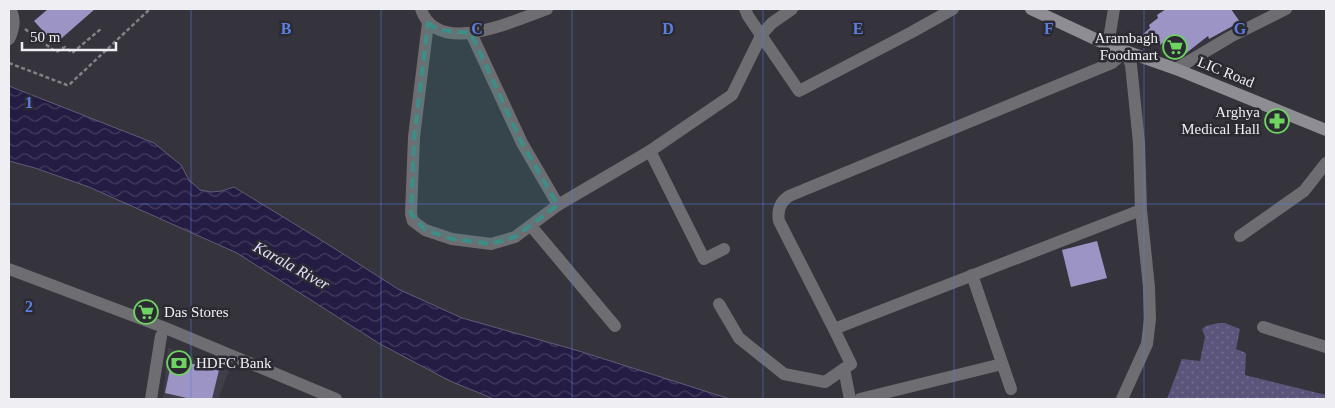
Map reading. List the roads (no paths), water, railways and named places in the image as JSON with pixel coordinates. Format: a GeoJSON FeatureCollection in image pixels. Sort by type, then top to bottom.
{"type":"FeatureCollection","features":[{"type":"Feature","properties":{"kind":"main road","name":"LIC Road"},"geometry":{"type":"LineString","coordinates":[[1031,9],[1108,45],[1176,69],[1326,130]]}},
{"type":"Feature","properties":{"kind":"street"},"geometry":{"type":"LineString","coordinates":[[421,9],[428,23],[452,34],[471,33],[495,28],[547,9]]}},
{"type":"Feature","properties":{"kind":"street"},"geometry":{"type":"LineString","coordinates":[[745,9],[799,91],[953,9]]}},
{"type":"Feature","properties":{"kind":"street"},"geometry":{"type":"LineString","coordinates":[[428,23],[414,137],[411,214],[413,221],[425,230],[452,239],[491,244],[515,237],[558,204],[650,152],[732,95],[762,34],[772,23],[792,9]]}},
{"type":"Feature","properties":{"kind":"street"},"geometry":{"type":"LineString","coordinates":[[1108,45],[1114,9]]}},
{"type":"Feature","properties":{"kind":"street"},"geometry":{"type":"LineString","coordinates":[[1176,69],[1230,37],[1286,9]]}},
{"type":"Feature","properties":{"kind":"street"},"geometry":{"type":"LineString","coordinates":[[9,39],[13,31],[12,15]]}},
{"type":"Feature","properties":{"kind":"street"},"geometry":{"type":"LineString","coordinates":[[471,33],[522,143],[558,204]]}},
{"type":"Feature","properties":{"kind":"street"},"geometry":{"type":"LineString","coordinates":[[719,304],[739,338],[784,374],[825,382],[851,364],[779,221],[778,210],[785,198],[1112,63],[1126,52],[1131,65],[1139,143],[1141,210],[1149,287],[1149,328],[1147,344],[1122,399]]}},
{"type":"Feature","properties":{"kind":"street"},"geometry":{"type":"LineString","coordinates":[[650,152],[704,259],[724,249]]}},
{"type":"Feature","properties":{"kind":"street"},"geometry":{"type":"LineString","coordinates":[[1240,236],[1304,191],[1326,163]]}},
{"type":"Feature","properties":{"kind":"street"},"geometry":{"type":"LineString","coordinates":[[834,329],[1141,210]]}},
{"type":"Feature","properties":{"kind":"street"},"geometry":{"type":"LineString","coordinates":[[531,226],[615,326]]}},
{"type":"Feature","properties":{"kind":"street"},"geometry":{"type":"LineString","coordinates":[[12,274],[335,399]]}},
{"type":"Feature","properties":{"kind":"street"},"geometry":{"type":"LineString","coordinates":[[972,275],[1011,389]]}},
{"type":"Feature","properties":{"kind":"street"},"geometry":{"type":"LineString","coordinates":[[1263,328],[1326,347]]}},
{"type":"Feature","properties":{"kind":"street"},"geometry":{"type":"LineString","coordinates":[[151,399],[162,331]]}},
{"type":"Feature","properties":{"kind":"street"},"geometry":{"type":"LineString","coordinates":[[162,331],[316,399]]}},
{"type":"Feature","properties":{"kind":"street"},"geometry":{"type":"LineString","coordinates":[[860,399],[1002,364]]}},
{"type":"Feature","properties":{"kind":"street"},"geometry":{"type":"LineString","coordinates":[[844,369],[850,399]]}},
{"type":"Feature","properties":{"kind":"water","name":"Karala River"},"geometry":{"type":"Polygon","coordinates":[[[9,86],[154,143],[181,165],[189,180],[200,190],[211,192],[234,187],[398,289],[462,318],[579,351],[730,399],[494,399],[450,381],[380,344],[237,253],[89,187],[9,161],[9,86]]]}},
{"type":"Feature","properties":{"kind":"place","name":"Arambagh Foodmart"},"geometry":{"type":"Point","coordinates":[1175,47]}},
{"type":"Feature","properties":{"kind":"place","name":"Arghya Medical Hall"},"geometry":{"type":"Point","coordinates":[1277,121]}},
{"type":"Feature","properties":{"kind":"place","name":"Das Stores"},"geometry":{"type":"Point","coordinates":[146,312]}},
{"type":"Feature","properties":{"kind":"place","name":"HDFC Bank"},"geometry":{"type":"Point","coordinates":[179,363]}}]}
